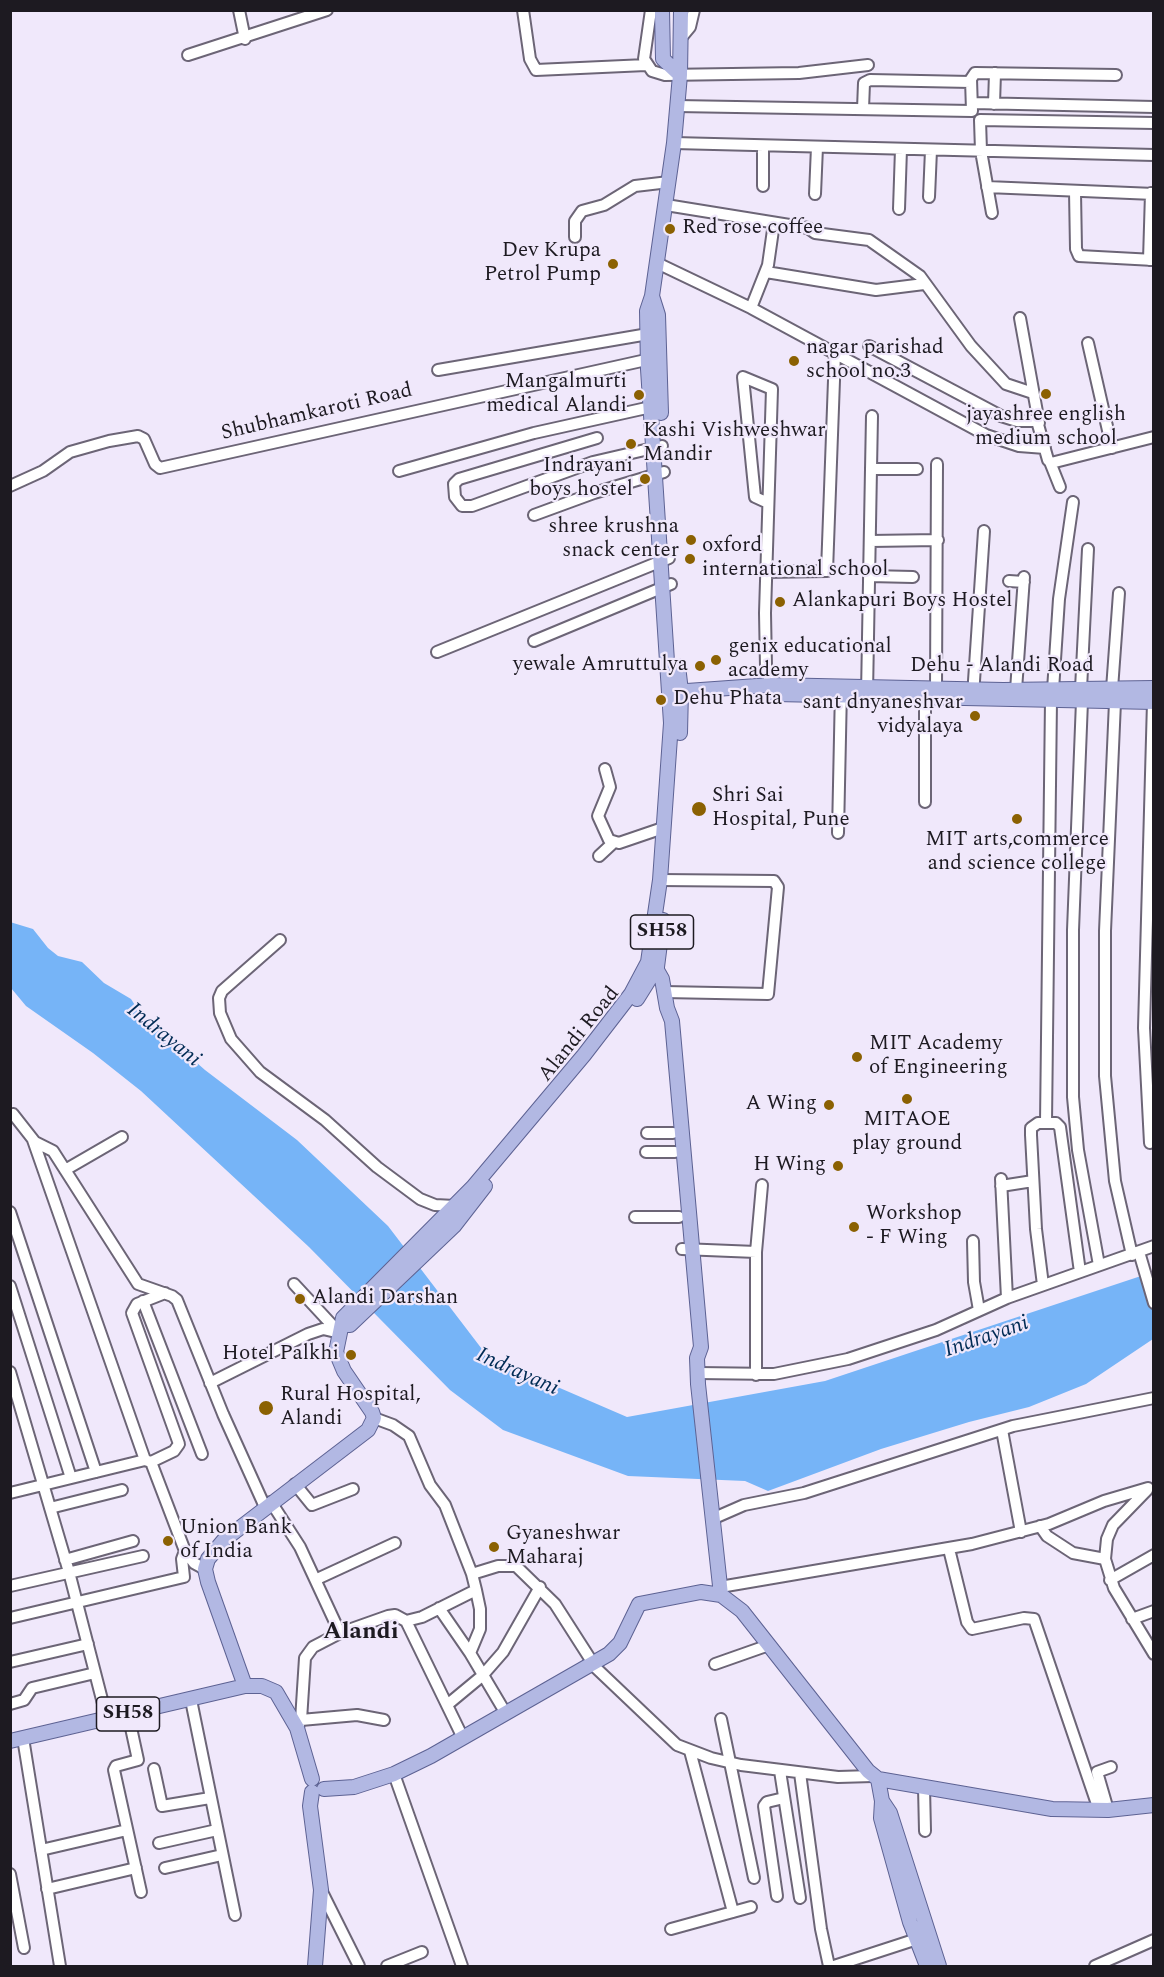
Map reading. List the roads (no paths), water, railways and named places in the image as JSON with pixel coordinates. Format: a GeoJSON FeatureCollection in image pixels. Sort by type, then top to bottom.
{"type":"FeatureCollection","features":[{"type":"Feature","properties":{"kind":"main road"},"geometry":{"type":"LineString","coordinates":[[662,10],[663,59],[680,76]]}},
{"type":"Feature","properties":{"kind":"main road"},"geometry":{"type":"LineString","coordinates":[[676,696],[665,559],[652,334],[646,311],[652,296],[674,143],[680,76],[681,10]]}},
{"type":"Feature","properties":{"kind":"main road","name":"Dehu - Alandi Road"},"geometry":{"type":"LineString","coordinates":[[676,696],[771,685],[925,698],[1016,690],[1052,695]]}},
{"type":"Feature","properties":{"kind":"main road","name":"Dehu - Alandi Road"},"geometry":{"type":"LineString","coordinates":[[867,692],[936,688],[973,694],[1114,695],[1154,688]]}},
{"type":"Feature","properties":{"kind":"main road","name":"Dehu - Alandi Road"},"geometry":{"type":"LineString","coordinates":[[676,696],[841,691]]}},
{"type":"Feature","properties":{"kind":"main road","name":"Dehu - Alandi Road"},"geometry":{"type":"LineString","coordinates":[[1114,695],[1153,702]]}},
{"type":"Feature","properties":{"kind":"main road","name":"SH58"},"geometry":{"type":"LineString","coordinates":[[664,880],[663,828],[676,696]]}},
{"type":"Feature","properties":{"kind":"main road","name":"Alandi Road"},"geometry":{"type":"LineString","coordinates":[[345,1324],[448,1222],[480,1185],[582,1063],[653,965],[664,880],[676,696]]}},
{"type":"Feature","properties":{"kind":"main road","name":"Alandi Road"},"geometry":{"type":"LineString","coordinates":[[653,965],[652,935],[664,880]]}},
{"type":"Feature","properties":{"kind":"main road"},"geometry":{"type":"LineString","coordinates":[[653,965],[664,992],[667,1008],[664,1022],[670,1049],[682,1220],[690,1285],[692,1348],[697,1358],[711,1513],[721,1591],[742,1611],[875,1778],[882,1801],[890,1813],[916,1921],[917,1939],[927,1966]]}},
{"type":"Feature","properties":{"kind":"main road","name":"Alandi Road"},"geometry":{"type":"LineString","coordinates":[[448,1222],[455,1206],[480,1185]]}},
{"type":"Feature","properties":{"kind":"main road"},"geometry":{"type":"LineString","coordinates":[[315,1966],[321,1890],[310,1806],[316,1787],[299,1724],[282,1700],[270,1688],[245,1686],[205,1569],[208,1559],[224,1540],[368,1430],[374,1418],[339,1362],[336,1352],[345,1324]]}},
{"type":"Feature","properties":{"kind":"main road"},"geometry":{"type":"LineString","coordinates":[[316,1787],[354,1787],[394,1774],[593,1665],[617,1648],[639,1604],[680,1594],[721,1591]]}},
{"type":"Feature","properties":{"kind":"main road","name":"SH58"},"geometry":{"type":"LineString","coordinates":[[17,1739],[191,1701],[245,1686]]}},
{"type":"Feature","properties":{"kind":"main road"},"geometry":{"type":"LineString","coordinates":[[875,1778],[1052,1809],[1104,1810],[1154,1805]]}},
{"type":"Feature","properties":{"kind":"main road"},"geometry":{"type":"LineString","coordinates":[[916,1921],[939,1966]]}},
{"type":"Feature","properties":{"kind":"street"},"geometry":{"type":"LineString","coordinates":[[239,10],[245,39]]}},
{"type":"Feature","properties":{"kind":"street"},"geometry":{"type":"LineString","coordinates":[[188,55],[245,39],[327,10]]}},
{"type":"Feature","properties":{"kind":"street"},"geometry":{"type":"LineString","coordinates":[[523,10],[530,59],[536,70],[646,65]]}},
{"type":"Feature","properties":{"kind":"street"},"geometry":{"type":"LineString","coordinates":[[651,10],[644,59],[646,65],[657,73],[680,76],[799,73],[867,65]]}},
{"type":"Feature","properties":{"kind":"street"},"geometry":{"type":"LineString","coordinates":[[680,39],[690,27],[693,10]]}},
{"type":"Feature","properties":{"kind":"street"},"geometry":{"type":"LineString","coordinates":[[677,106],[972,111],[971,82],[972,75],[975,73],[1116,75]]}},
{"type":"Feature","properties":{"kind":"street"},"geometry":{"type":"LineString","coordinates":[[994,104],[995,73]]}},
{"type":"Feature","properties":{"kind":"street"},"geometry":{"type":"LineString","coordinates":[[862,109],[864,82],[870,80],[971,82]]}},
{"type":"Feature","properties":{"kind":"street"},"geometry":{"type":"LineString","coordinates":[[973,104],[1154,107]]}},
{"type":"Feature","properties":{"kind":"street"},"geometry":{"type":"LineString","coordinates":[[992,213],[981,151],[980,120],[1154,123]]}},
{"type":"Feature","properties":{"kind":"street"},"geometry":{"type":"LineString","coordinates":[[674,143],[1154,155]]}},
{"type":"Feature","properties":{"kind":"street"},"geometry":{"type":"LineString","coordinates":[[763,147],[763,186]]}},
{"type":"Feature","properties":{"kind":"street"},"geometry":{"type":"LineString","coordinates":[[815,194],[817,147]]}},
{"type":"Feature","properties":{"kind":"street"},"geometry":{"type":"LineString","coordinates":[[899,209],[901,149]]}},
{"type":"Feature","properties":{"kind":"street"},"geometry":{"type":"LineString","coordinates":[[929,197],[931,150]]}},
{"type":"Feature","properties":{"kind":"street"},"geometry":{"type":"LineString","coordinates":[[575,237],[575,221],[582,211],[604,205],[635,186],[669,182]]}},
{"type":"Feature","properties":{"kind":"street"},"geometry":{"type":"LineString","coordinates":[[987,187],[1152,194],[1151,260],[1079,256],[1076,249],[1075,192]]}},
{"type":"Feature","properties":{"kind":"street"},"geometry":{"type":"LineString","coordinates":[[666,205],[808,228],[816,233],[869,240],[912,268],[971,346],[1006,384],[1033,393]]}},
{"type":"Feature","properties":{"kind":"street"},"geometry":{"type":"LineString","coordinates":[[751,308],[766,272],[774,223]]}},
{"type":"Feature","properties":{"kind":"street"},"geometry":{"type":"LineString","coordinates":[[657,263],[751,308],[986,435],[1019,447],[1045,448]]}},
{"type":"Feature","properties":{"kind":"street"},"geometry":{"type":"LineString","coordinates":[[766,272],[876,290],[924,284]]}},
{"type":"Feature","properties":{"kind":"street"},"geometry":{"type":"LineString","coordinates":[[1020,318],[1039,423],[1045,448],[1060,487]]}},
{"type":"Feature","properties":{"kind":"street"},"geometry":{"type":"LineString","coordinates":[[438,370],[652,334]]}},
{"type":"Feature","properties":{"kind":"street"},"geometry":{"type":"LineString","coordinates":[[1088,343],[1112,448]]}},
{"type":"Feature","properties":{"kind":"street"},"geometry":{"type":"LineString","coordinates":[[868,346],[1001,416],[1017,421],[1034,420],[1039,423]]}},
{"type":"Feature","properties":{"kind":"street"},"geometry":{"type":"LineString","coordinates":[[766,572],[827,571],[835,352]]}},
{"type":"Feature","properties":{"kind":"street","name":"Shubhamkaroti Road"},"geometry":{"type":"LineString","coordinates":[[10,486],[52,466],[70,452],[109,441],[138,436],[148,446],[155,464],[160,468],[653,358]]}},
{"type":"Feature","properties":{"kind":"street"},"geometry":{"type":"LineString","coordinates":[[768,503],[755,497],[743,377],[772,389],[766,572],[766,667],[771,685]]}},
{"type":"Feature","properties":{"kind":"street"},"geometry":{"type":"LineString","coordinates":[[399,471],[534,433],[656,407]]}},
{"type":"Feature","properties":{"kind":"street"},"geometry":{"type":"LineString","coordinates":[[867,692],[872,416]]}},
{"type":"Feature","properties":{"kind":"street"},"geometry":{"type":"LineString","coordinates":[[1050,462],[1054,463],[1154,437]]}},
{"type":"Feature","properties":{"kind":"street"},"geometry":{"type":"LineString","coordinates":[[597,438],[459,478],[454,484],[455,497],[462,506],[477,505],[547,477],[658,446]]}},
{"type":"Feature","properties":{"kind":"street"},"geometry":{"type":"LineString","coordinates":[[936,688],[937,464]]}},
{"type":"Feature","properties":{"kind":"street"},"geometry":{"type":"LineString","coordinates":[[871,469],[917,469]]}},
{"type":"Feature","properties":{"kind":"street"},"geometry":{"type":"LineString","coordinates":[[534,515],[660,472]]}},
{"type":"Feature","properties":{"kind":"street"},"geometry":{"type":"LineString","coordinates":[[1046,1122],[1052,695],[1059,599],[1073,502]]}},
{"type":"Feature","properties":{"kind":"street"},"geometry":{"type":"LineString","coordinates":[[973,694],[984,531]]}},
{"type":"Feature","properties":{"kind":"street"},"geometry":{"type":"LineString","coordinates":[[870,541],[938,540]]}},
{"type":"Feature","properties":{"kind":"street"},"geometry":{"type":"LineString","coordinates":[[1088,549],[1073,930],[1073,1097],[1078,1150],[1099,1265]]}},
{"type":"Feature","properties":{"kind":"street"},"geometry":{"type":"LineString","coordinates":[[437,652],[665,559]]}},
{"type":"Feature","properties":{"kind":"street"},"geometry":{"type":"LineString","coordinates":[[869,576],[913,577]]}},
{"type":"Feature","properties":{"kind":"street"},"geometry":{"type":"LineString","coordinates":[[1009,581],[1024,579],[1016,690]]}},
{"type":"Feature","properties":{"kind":"street"},"geometry":{"type":"LineString","coordinates":[[534,640],[667,584]]}},
{"type":"Feature","properties":{"kind":"street"},"geometry":{"type":"LineString","coordinates":[[1119,592],[1105,931],[1106,1109],[1115,1181],[1137,1256],[1154,1303]]}},
{"type":"Feature","properties":{"kind":"street"},"geometry":{"type":"LineString","coordinates":[[838,833],[841,691]]}},
{"type":"Feature","properties":{"kind":"street"},"geometry":{"type":"LineString","coordinates":[[925,698],[925,802]]}},
{"type":"Feature","properties":{"kind":"street"},"geometry":{"type":"LineString","coordinates":[[1150,1143],[1144,1028],[1153,702]]}},
{"type":"Feature","properties":{"kind":"street"},"geometry":{"type":"LineString","coordinates":[[605,768],[610,787],[598,816],[609,840],[613,843]]}},
{"type":"Feature","properties":{"kind":"street"},"geometry":{"type":"LineString","coordinates":[[599,856],[613,843],[663,828]]}},
{"type":"Feature","properties":{"kind":"street"},"geometry":{"type":"LineString","coordinates":[[664,880],[774,881],[778,887],[768,994],[664,992]]}},
{"type":"Feature","properties":{"kind":"street"},"geometry":{"type":"LineString","coordinates":[[280,940],[222,992],[219,998],[220,1013],[237,1049],[260,1072],[325,1120],[377,1167],[420,1199],[435,1205],[455,1206]]}},
{"type":"Feature","properties":{"kind":"street"},"geometry":{"type":"LineString","coordinates":[[13,1114],[33,1140],[148,1461],[185,1551],[194,1563],[205,1569]]}},
{"type":"Feature","properties":{"kind":"street"},"geometry":{"type":"LineString","coordinates":[[1043,1285],[1033,1181],[1031,1128],[1038,1123],[1056,1123],[1060,1127],[1080,1272]]}},
{"type":"Feature","properties":{"kind":"street"},"geometry":{"type":"LineString","coordinates":[[647,1133],[677,1140]]}},
{"type":"Feature","properties":{"kind":"street"},"geometry":{"type":"LineString","coordinates":[[65,1170],[122,1137]]}},
{"type":"Feature","properties":{"kind":"street"},"geometry":{"type":"LineString","coordinates":[[33,1140],[53,1151],[134,1280],[144,1288],[165,1293],[177,1300],[210,1383],[268,1505],[300,1547],[317,1579],[339,1633]]}},
{"type":"Feature","properties":{"kind":"street"},"geometry":{"type":"LineString","coordinates":[[646,1152],[677,1140]]}},
{"type":"Feature","properties":{"kind":"street"},"geometry":{"type":"LineString","coordinates":[[1007,1298],[1001,1182],[1033,1181]]}},
{"type":"Feature","properties":{"kind":"street"},"geometry":{"type":"LineString","coordinates":[[756,1375],[756,1252],[762,1185]]}},
{"type":"Feature","properties":{"kind":"street"},"geometry":{"type":"LineString","coordinates":[[10,1212],[96,1472]]}},
{"type":"Feature","properties":{"kind":"street"},"geometry":{"type":"LineString","coordinates":[[634,1217],[682,1220]]}},
{"type":"Feature","properties":{"kind":"street"},"geometry":{"type":"LineString","coordinates":[[973,1241],[974,1282],[979,1310]]}},
{"type":"Feature","properties":{"kind":"street"},"geometry":{"type":"LineString","coordinates":[[698,1379],[789,1372],[848,1359],[936,1330],[1007,1298],[1099,1265],[1137,1256],[1154,1246]]}},
{"type":"Feature","properties":{"kind":"street"},"geometry":{"type":"LineString","coordinates":[[686,1250],[756,1252]]}},
{"type":"Feature","properties":{"kind":"street"},"geometry":{"type":"LineString","coordinates":[[294,1284],[332,1325],[345,1324]]}},
{"type":"Feature","properties":{"kind":"street"},"geometry":{"type":"LineString","coordinates":[[10,1286],[71,1478]]}},
{"type":"Feature","properties":{"kind":"street"},"geometry":{"type":"LineString","coordinates":[[10,1493],[148,1461],[174,1451],[179,1444],[133,1318],[134,1306],[165,1293]]}},
{"type":"Feature","properties":{"kind":"street"},"geometry":{"type":"LineString","coordinates":[[143,1301],[202,1454]]}},
{"type":"Feature","properties":{"kind":"street"},"geometry":{"type":"LineString","coordinates":[[210,1383],[308,1334],[345,1324]]}},
{"type":"Feature","properties":{"kind":"street"},"geometry":{"type":"LineString","coordinates":[[10,1372],[69,1572],[107,1719]]}},
{"type":"Feature","properties":{"kind":"street"},"geometry":{"type":"LineString","coordinates":[[711,1513],[804,1493],[1038,1420],[1154,1398]]}},
{"type":"Feature","properties":{"kind":"street"},"geometry":{"type":"LineString","coordinates":[[374,1418],[393,1425],[409,1436],[430,1485],[445,1505],[476,1590],[480,1629],[470,1653]]}},
{"type":"Feature","properties":{"kind":"street"},"geometry":{"type":"LineString","coordinates":[[1002,1430],[1021,1532]]}},
{"type":"Feature","properties":{"kind":"street"},"geometry":{"type":"LineString","coordinates":[[296,1484],[312,1505],[353,1490]]}},
{"type":"Feature","properties":{"kind":"street"},"geometry":{"type":"LineString","coordinates":[[721,1591],[948,1550],[1021,1532],[1151,1486]]}},
{"type":"Feature","properties":{"kind":"street"},"geometry":{"type":"LineString","coordinates":[[1151,1486],[1113,1525],[1107,1539],[1105,1559],[1110,1580],[1154,1654]]}},
{"type":"Feature","properties":{"kind":"street"},"geometry":{"type":"LineString","coordinates":[[50,1508],[122,1490]]}},
{"type":"Feature","properties":{"kind":"street"},"geometry":{"type":"LineString","coordinates":[[1040,1526],[1047,1536],[1073,1552],[1105,1559]]}},
{"type":"Feature","properties":{"kind":"street"},"geometry":{"type":"LineString","coordinates":[[65,1560],[133,1541]]}},
{"type":"Feature","properties":{"kind":"street"},"geometry":{"type":"LineString","coordinates":[[317,1579],[395,1543]]}},
{"type":"Feature","properties":{"kind":"street"},"geometry":{"type":"LineString","coordinates":[[948,1550],[967,1622],[972,1629],[1024,1618],[1034,1619],[1104,1810]]}},
{"type":"Feature","properties":{"kind":"street"},"geometry":{"type":"LineString","coordinates":[[10,1618],[184,1577],[182,1559],[185,1551]]}},
{"type":"Feature","properties":{"kind":"street"},"geometry":{"type":"LineString","coordinates":[[1110,1580],[1154,1555]]}},
{"type":"Feature","properties":{"kind":"street"},"geometry":{"type":"LineString","coordinates":[[10,1586],[143,1556]]}},
{"type":"Feature","properties":{"kind":"street"},"geometry":{"type":"LineString","coordinates":[[472,1574],[508,1564],[516,1566],[555,1604],[593,1665],[663,1734],[690,1751],[730,1762],[780,1771],[875,1778]]}},
{"type":"Feature","properties":{"kind":"street"},"geometry":{"type":"LineString","coordinates":[[447,1705],[482,1676],[518,1629],[540,1587]]}},
{"type":"Feature","properties":{"kind":"street"},"geometry":{"type":"LineString","coordinates":[[406,1621],[422,1617],[476,1590]]}},
{"type":"Feature","properties":{"kind":"street"},"geometry":{"type":"LineString","coordinates":[[440,1608],[505,1712]]}},
{"type":"Feature","properties":{"kind":"street"},"geometry":{"type":"LineString","coordinates":[[1132,1619],[1154,1611]]}},
{"type":"Feature","properties":{"kind":"street"},"geometry":{"type":"LineString","coordinates":[[384,1720],[357,1716],[299,1724],[305,1658],[313,1647],[339,1633],[395,1615],[406,1621],[463,1738]]}},
{"type":"Feature","properties":{"kind":"street"},"geometry":{"type":"LineString","coordinates":[[10,1662],[88,1644]]}},
{"type":"Feature","properties":{"kind":"street"},"geometry":{"type":"LineString","coordinates":[[715,1664],[769,1645]]}},
{"type":"Feature","properties":{"kind":"street"},"geometry":{"type":"LineString","coordinates":[[10,1704],[24,1700],[32,1688],[95,1673]]}},
{"type":"Feature","properties":{"kind":"street"},"geometry":{"type":"LineString","coordinates":[[191,1701],[235,1915]]}},
{"type":"Feature","properties":{"kind":"street"},"geometry":{"type":"LineString","coordinates":[[128,1714],[138,1760],[117,1765],[114,1770],[141,1892]]}},
{"type":"Feature","properties":{"kind":"street"},"geometry":{"type":"LineString","coordinates":[[721,1719],[754,1878]]}},
{"type":"Feature","properties":{"kind":"street"},"geometry":{"type":"LineString","coordinates":[[17,1739],[41,1850],[60,1966]]}},
{"type":"Feature","properties":{"kind":"street"},"geometry":{"type":"LineString","coordinates":[[690,1751],[733,1912]]}},
{"type":"Feature","properties":{"kind":"street"},"geometry":{"type":"LineString","coordinates":[[1104,1810],[1097,1772],[1111,1767]]}},
{"type":"Feature","properties":{"kind":"street"},"geometry":{"type":"LineString","coordinates":[[154,1769],[162,1806],[210,1798]]}},
{"type":"Feature","properties":{"kind":"street"},"geometry":{"type":"LineString","coordinates":[[780,1771],[800,1898]]}},
{"type":"Feature","properties":{"kind":"street"},"geometry":{"type":"LineString","coordinates":[[800,1773],[821,1929],[829,1966]]}},
{"type":"Feature","properties":{"kind":"street"},"geometry":{"type":"LineString","coordinates":[[394,1774],[462,1966]]}},
{"type":"Feature","properties":{"kind":"street"},"geometry":{"type":"LineString","coordinates":[[924,1788],[925,1831]]}},
{"type":"Feature","properties":{"kind":"street"},"geometry":{"type":"LineString","coordinates":[[777,1896],[764,1806],[767,1802],[784,1798]]}},
{"type":"Feature","properties":{"kind":"street"},"geometry":{"type":"LineString","coordinates":[[41,1850],[128,1830]]}},
{"type":"Feature","properties":{"kind":"street"},"geometry":{"type":"LineString","coordinates":[[159,1843],[217,1830]]}},
{"type":"Feature","properties":{"kind":"street"},"geometry":{"type":"LineString","coordinates":[[165,1868],[222,1855]]}},
{"type":"Feature","properties":{"kind":"street"},"geometry":{"type":"LineString","coordinates":[[47,1889],[136,1868]]}},
{"type":"Feature","properties":{"kind":"street"},"geometry":{"type":"LineString","coordinates":[[10,1874],[24,1948]]}},
{"type":"Feature","properties":{"kind":"street"},"geometry":{"type":"LineString","coordinates":[[321,1890],[359,1966]]}},
{"type":"Feature","properties":{"kind":"street"},"geometry":{"type":"LineString","coordinates":[[671,1929],[751,1907]]}},
{"type":"Feature","properties":{"kind":"street"},"geometry":{"type":"LineString","coordinates":[[834,1966],[917,1939]]}},
{"type":"Feature","properties":{"kind":"street"},"geometry":{"type":"LineString","coordinates":[[1095,1966],[1154,1940]]}},
{"type":"Feature","properties":{"kind":"street"},"geometry":{"type":"LineString","coordinates":[[387,1966],[422,1952]]}},
{"type":"Feature","properties":{"kind":"water","name":"Indrayani"},"geometry":{"type":"Polygon","coordinates":[[[10,922],[33,929],[48,948],[58,956],[82,962],[104,983],[131,999],[140,1013],[205,1070],[297,1140],[388,1226],[488,1357],[627,1417],[825,1381],[1153,1272],[1153,1339],[1086,1384],[1029,1407],[969,1422],[881,1449],[768,1491],[745,1481],[628,1476],[503,1430],[450,1390],[309,1247],[141,1091],[93,1053],[26,1006],[11,988],[10,922]]]}},
{"type":"Feature","properties":{"kind":"place","name":"Red rose coffee"},"geometry":{"type":"Point","coordinates":[670,229]}},
{"type":"Feature","properties":{"kind":"place","name":"Dev Krupa Petrol Pump"},"geometry":{"type":"Point","coordinates":[613,264]}},
{"type":"Feature","properties":{"kind":"place","name":"nagar parishad school no.3"},"geometry":{"type":"Point","coordinates":[794,361]}},
{"type":"Feature","properties":{"kind":"place","name":"jayashree english medium school"},"geometry":{"type":"Point","coordinates":[1046,394]}},
{"type":"Feature","properties":{"kind":"place","name":"Mangalmurti medical Alandi"},"geometry":{"type":"Point","coordinates":[639,395]}},
{"type":"Feature","properties":{"kind":"place","name":"Kashi Vishweshwar Mandir"},"geometry":{"type":"Point","coordinates":[631,444]}},
{"type":"Feature","properties":{"kind":"place","name":"Indrayani boys hostel"},"geometry":{"type":"Point","coordinates":[645,479]}},
{"type":"Feature","properties":{"kind":"place","name":"shree krushna snack center"},"geometry":{"type":"Point","coordinates":[691,540]}},
{"type":"Feature","properties":{"kind":"place","name":"oxford international school"},"geometry":{"type":"Point","coordinates":[690,559]}},
{"type":"Feature","properties":{"kind":"place","name":"Alankapuri Boys Hostel"},"geometry":{"type":"Point","coordinates":[780,602]}},
{"type":"Feature","properties":{"kind":"place","name":"genix educational academy"},"geometry":{"type":"Point","coordinates":[716,660]}},
{"type":"Feature","properties":{"kind":"place","name":"yewale Amruttulya"},"geometry":{"type":"Point","coordinates":[700,666]}},
{"type":"Feature","properties":{"kind":"place","name":"Dehu Phata"},"geometry":{"type":"Point","coordinates":[661,700]}},
{"type":"Feature","properties":{"kind":"place","name":"sant dnyaneshvar vidyalaya"},"geometry":{"type":"Point","coordinates":[975,716]}},
{"type":"Feature","properties":{"kind":"place","name":"Shri Sai Hospital, Pune"},"geometry":{"type":"Point","coordinates":[699,809]}},
{"type":"Feature","properties":{"kind":"place","name":"MIT arts,commerce and science college"},"geometry":{"type":"Point","coordinates":[1017,819]}},
{"type":"Feature","properties":{"kind":"place","name":"MIT Academy of Engineering"},"geometry":{"type":"Point","coordinates":[857,1057]}},
{"type":"Feature","properties":{"kind":"place","name":"MITAOE play ground"},"geometry":{"type":"Point","coordinates":[907,1099]}},
{"type":"Feature","properties":{"kind":"place","name":"A Wing"},"geometry":{"type":"Point","coordinates":[829,1105]}},
{"type":"Feature","properties":{"kind":"place","name":"H Wing"},"geometry":{"type":"Point","coordinates":[838,1166]}},
{"type":"Feature","properties":{"kind":"place","name":"Workshop - F Wing"},"geometry":{"type":"Point","coordinates":[854,1227]}},
{"type":"Feature","properties":{"kind":"place","name":"Alandi Darshan"},"geometry":{"type":"Point","coordinates":[300,1299]}},
{"type":"Feature","properties":{"kind":"place","name":"Hotel Palkhi"},"geometry":{"type":"Point","coordinates":[351,1355]}},
{"type":"Feature","properties":{"kind":"place","name":"Rural Hospital, Alandi"},"geometry":{"type":"Point","coordinates":[266,1408]}},
{"type":"Feature","properties":{"kind":"place","name":"Union Bank of India"},"geometry":{"type":"Point","coordinates":[168,1541]}},
{"type":"Feature","properties":{"kind":"place","name":"Gyaneshwar Maharaj"},"geometry":{"type":"Point","coordinates":[494,1547]}},
{"type":"Feature","properties":{"kind":"district","name":"Alandi"},"geometry":{"type":"Point","coordinates":[361,1633]}}]}
